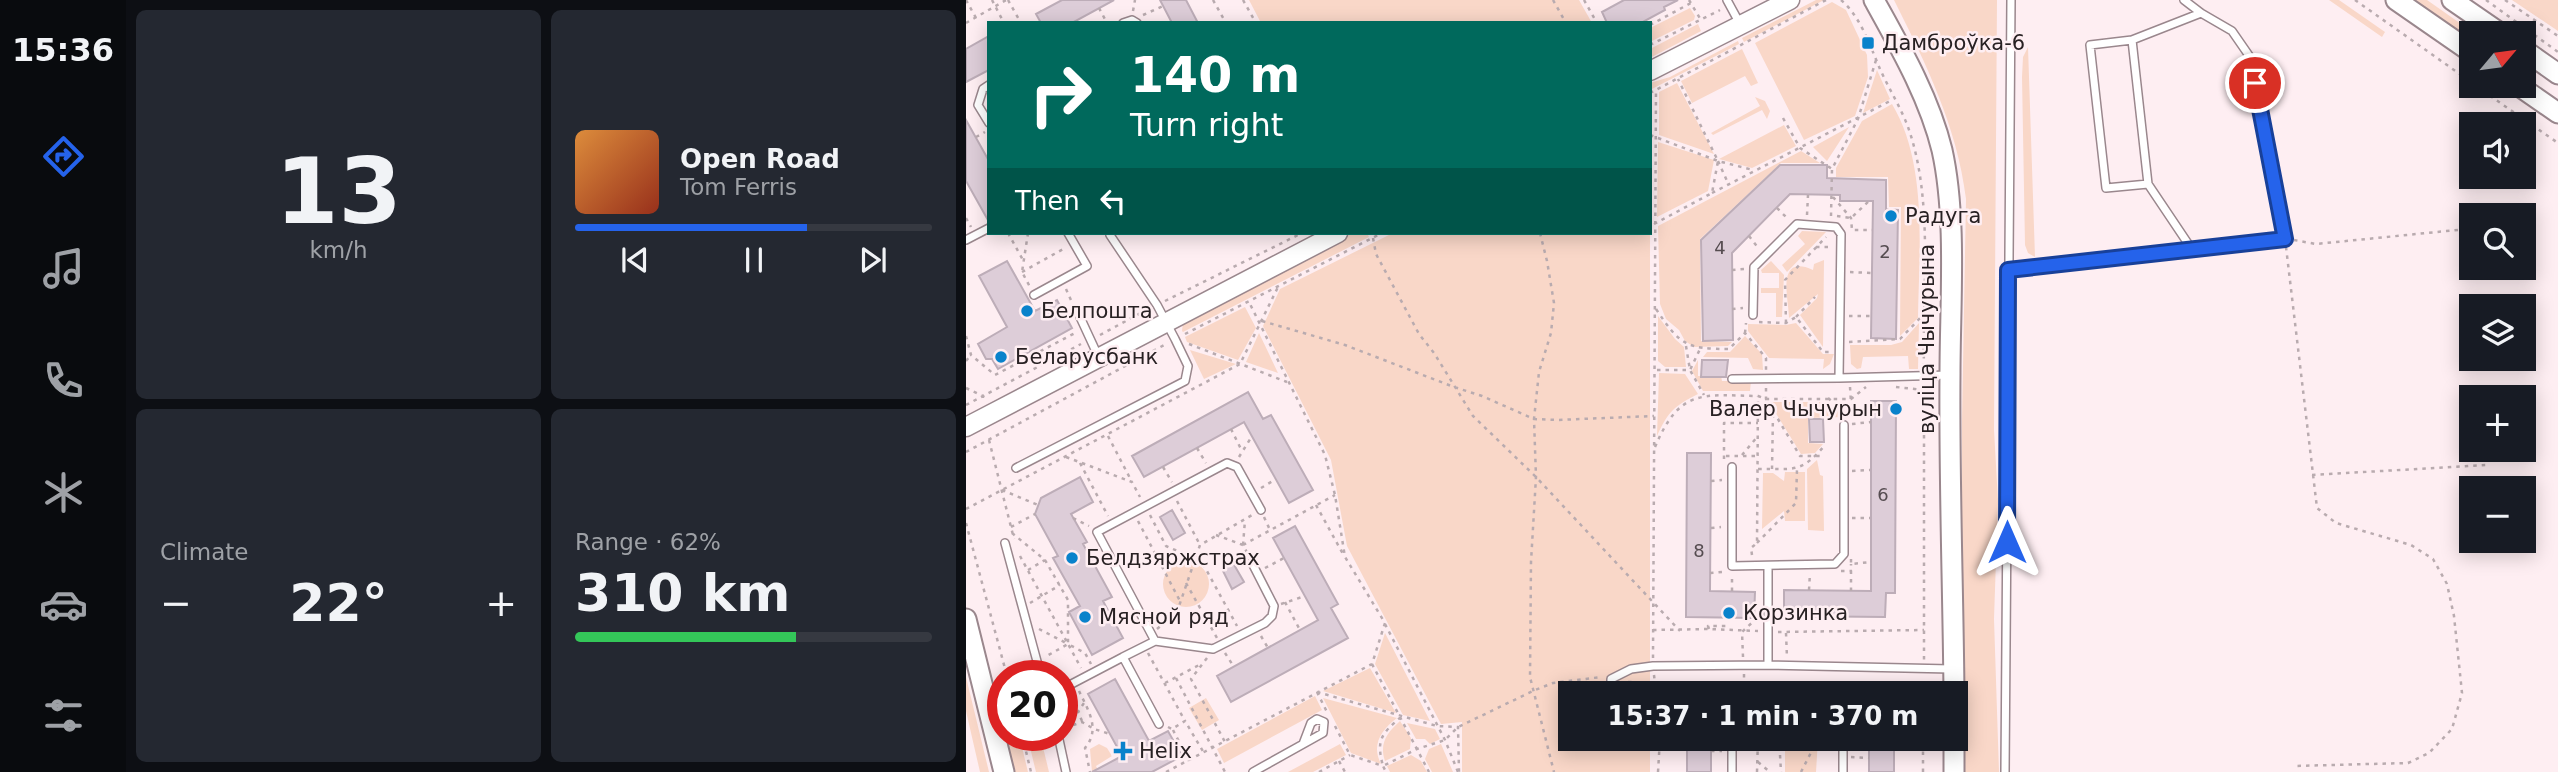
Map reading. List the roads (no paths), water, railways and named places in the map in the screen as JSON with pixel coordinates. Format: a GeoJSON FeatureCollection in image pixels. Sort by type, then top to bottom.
{"type":"FeatureCollection","features":[{"type":"Feature","properties":{"kind":"main road","name":"вуліца Чычурына"},"geometry":{"type":"LineString","coordinates":[[1874,0],[1917,83],[1941,149],[1949,221],[1954,681]]}},
{"type":"Feature","properties":{"kind":"main road"},"geometry":{"type":"LineString","coordinates":[[2396,0],[2459,44]]}},
{"type":"Feature","properties":{"kind":"main road"},"geometry":{"type":"LineString","coordinates":[[2452,0],[2483,21]]}},
{"type":"Feature","properties":{"kind":"main road"},"geometry":{"type":"LineString","coordinates":[[2536,58],[2558,74]]}},
{"type":"Feature","properties":{"kind":"main road"},"geometry":{"type":"LineString","coordinates":[[2536,98],[2558,113]]}},
{"type":"Feature","properties":{"kind":"main road"},"geometry":{"type":"LineString","coordinates":[[966,619],[987,682]]}},
{"type":"Feature","properties":{"kind":"main road"},"geometry":{"type":"LineString","coordinates":[[1001,751],[1004,772]]}},
{"type":"Feature","properties":{"kind":"main road"},"geometry":{"type":"LineString","coordinates":[[1954,751],[1954,772]]}},
{"type":"Feature","properties":{"kind":"street"},"geometry":{"type":"LineString","coordinates":[[1652,70],[1790,0]]}},
{"type":"Feature","properties":{"kind":"street"},"geometry":{"type":"LineString","coordinates":[[966,428],[1099,358],[1171,331],[1328,235]]}},
{"type":"Feature","properties":{"kind":"lane"},"geometry":{"type":"LineString","coordinates":[[2005,772],[2011,0]]}},
{"type":"Feature","properties":{"kind":"lane"},"geometry":{"type":"LineString","coordinates":[[2008,270],[2285,239],[2250,57],[2232,31],[2184,0]]}},
{"type":"Feature","properties":{"kind":"lane"},"geometry":{"type":"LineString","coordinates":[[1728,2],[1740,25]]}},
{"type":"Feature","properties":{"kind":"lane"},"geometry":{"type":"LineString","coordinates":[[2148,184],[2106,188],[2090,45],[2132,40],[2201,13]]}},
{"type":"Feature","properties":{"kind":"lane"},"geometry":{"type":"LineString","coordinates":[[2132,40],[2148,184],[2193,251]]}},
{"type":"Feature","properties":{"kind":"lane"},"geometry":{"type":"LineString","coordinates":[[987,86],[983,89],[978,105],[987,120]]}},
{"type":"Feature","properties":{"kind":"lane"},"geometry":{"type":"LineString","coordinates":[[1753,315],[1754,267],[1797,224],[1836,227],[1841,234],[1839,377]]}},
{"type":"Feature","properties":{"kind":"lane"},"geometry":{"type":"LineString","coordinates":[[966,240],[987,229]]}},
{"type":"Feature","properties":{"kind":"lane"},"geometry":{"type":"LineString","coordinates":[[1034,295],[1087,266],[1069,235]]}},
{"type":"Feature","properties":{"kind":"lane"},"geometry":{"type":"LineString","coordinates":[[1016,468],[1185,381],[1188,366],[1171,331],[1157,304],[1110,235]]}},
{"type":"Feature","properties":{"kind":"lane"},"geometry":{"type":"LineString","coordinates":[[1080,317],[1099,358]]}},
{"type":"Feature","properties":{"kind":"lane"},"geometry":{"type":"LineString","coordinates":[[1732,379],[1950,376]]}},
{"type":"Feature","properties":{"kind":"lane"},"geometry":{"type":"LineString","coordinates":[[1732,467],[1732,566],[1835,564],[1844,554],[1844,425]]}},
{"type":"Feature","properties":{"kind":"lane"},"geometry":{"type":"LineString","coordinates":[[1155,641],[1097,531],[1221,464],[1233,464],[1237,467],[1261,510]]}},
{"type":"Feature","properties":{"kind":"lane"},"geometry":{"type":"LineString","coordinates":[[1005,543],[1037,660]]}},
{"type":"Feature","properties":{"kind":"lane"},"geometry":{"type":"LineString","coordinates":[[1078,681],[1155,641],[1217,648],[1265,623],[1272,616],[1274,606],[1252,563]]}},
{"type":"Feature","properties":{"kind":"lane"},"geometry":{"type":"LineString","coordinates":[[1768,566],[1763,631],[1768,665]]}},
{"type":"Feature","properties":{"kind":"lane"},"geometry":{"type":"LineString","coordinates":[[1123,657],[1159,724]]}},
{"type":"Feature","properties":{"kind":"lane"},"geometry":{"type":"LineString","coordinates":[[1611,681],[1631,669],[1743,662],[1768,665],[1954,669]]}},
{"type":"Feature","properties":{"kind":"lane"},"geometry":{"type":"LineString","coordinates":[[1253,772],[1303,744]]}},
{"type":"Feature","properties":{"kind":"lane"},"geometry":{"type":"LineString","coordinates":[[1061,751],[1066,772]]}},
{"type":"Feature","properties":{"kind":"lane"},"geometry":{"type":"LineString","coordinates":[[1732,751],[1732,772]]}},
{"type":"Feature","properties":{"kind":"lane"},"geometry":{"type":"LineString","coordinates":[[1843,751],[1843,772]]}},
{"type":"Feature","properties":{"kind":"place","name":"Дамброўка-6"},"geometry":{"type":"Point","coordinates":[1868,43]}},
{"type":"Feature","properties":{"kind":"place","name":"Радуга"},"geometry":{"type":"Point","coordinates":[1891,216]}},
{"type":"Feature","properties":{"kind":"place","name":"Белпошта"},"geometry":{"type":"Point","coordinates":[1027,311]}},
{"type":"Feature","properties":{"kind":"place","name":"Беларусбанк"},"geometry":{"type":"Point","coordinates":[1001,357]}},
{"type":"Feature","properties":{"kind":"place","name":"Валер Чычурын"},"geometry":{"type":"Point","coordinates":[1896,409]}},
{"type":"Feature","properties":{"kind":"place","name":"Белдзяржстрах"},"geometry":{"type":"Point","coordinates":[1072,558]}},
{"type":"Feature","properties":{"kind":"place","name":"Корзинка"},"geometry":{"type":"Point","coordinates":[1729,613]}},
{"type":"Feature","properties":{"kind":"place","name":"Мясной ряд"},"geometry":{"type":"Point","coordinates":[1085,617]}},
{"type":"Feature","properties":{"kind":"place","name":"Helix"},"geometry":{"type":"Point","coordinates":[1123,751]}}]}
